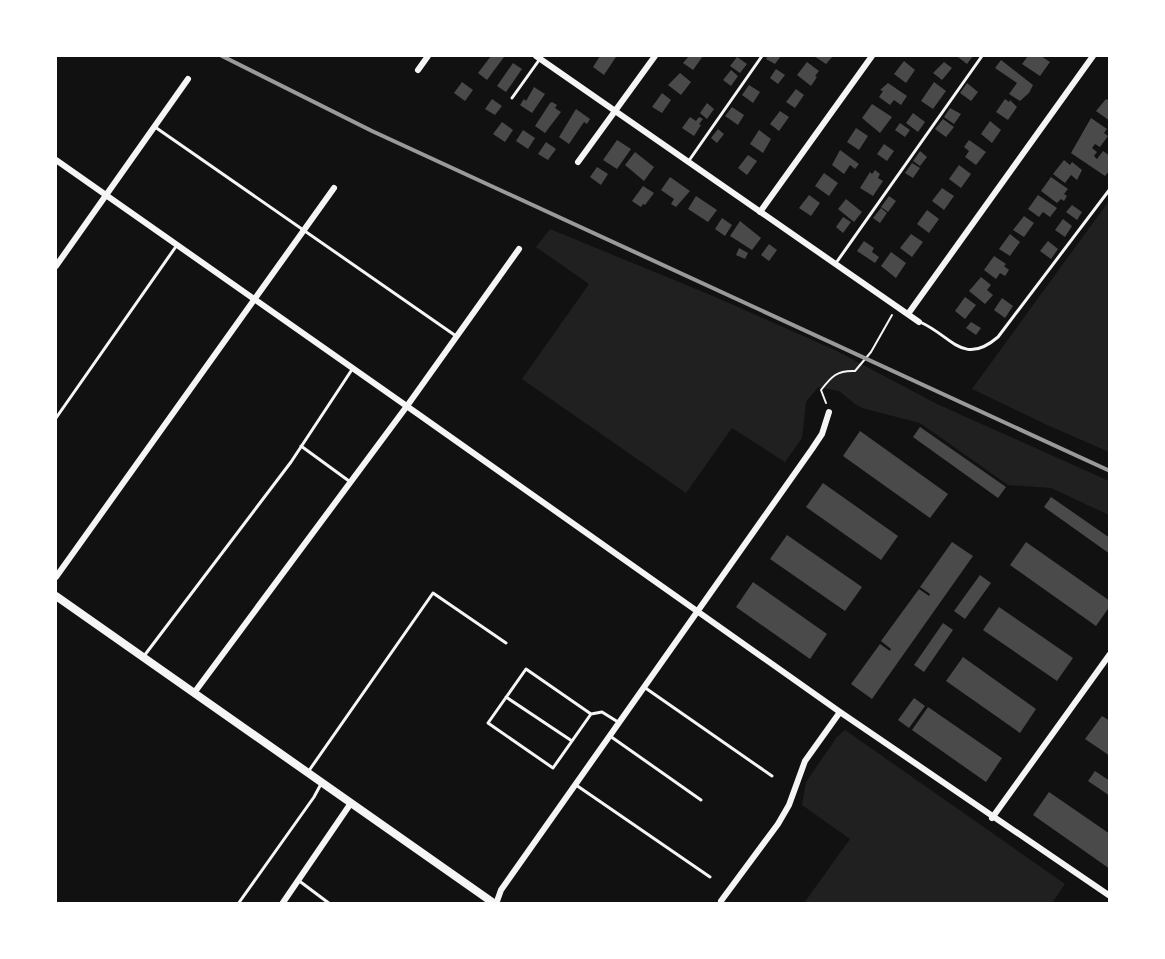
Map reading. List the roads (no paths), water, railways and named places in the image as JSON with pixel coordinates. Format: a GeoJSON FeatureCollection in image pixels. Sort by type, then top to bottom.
{"type":"FeatureCollection","features":[{"type":"Feature","properties":{"kind":"street"},"geometry":{"type":"LineString","coordinates":[[418,70],[428,56]]}},
{"type":"Feature","properties":{"kind":"street"},"geometry":{"type":"LineString","coordinates":[[539,56],[919,322]]}},
{"type":"Feature","properties":{"kind":"street"},"geometry":{"type":"LineString","coordinates":[[578,162],[655,56]]}},
{"type":"Feature","properties":{"kind":"street"},"geometry":{"type":"LineString","coordinates":[[760,212],[872,56]]}},
{"type":"Feature","properties":{"kind":"street"},"geometry":{"type":"LineString","coordinates":[[908,314],[1093,56]]}},
{"type":"Feature","properties":{"kind":"street"},"geometry":{"type":"LineString","coordinates":[[56,266],[189,79]]}},
{"type":"Feature","properties":{"kind":"street"},"geometry":{"type":"LineString","coordinates":[[56,160],[840,712],[992,818],[1110,896]]}},
{"type":"Feature","properties":{"kind":"street"},"geometry":{"type":"LineString","coordinates":[[56,577],[334,188]]}},
{"type":"Feature","properties":{"kind":"street"},"geometry":{"type":"LineString","coordinates":[[194,693],[407,406],[519,249]]}},
{"type":"Feature","properties":{"kind":"street"},"geometry":{"type":"LineString","coordinates":[[56,596],[495,903],[501,890],[822,434],[829,412]]}},
{"type":"Feature","properties":{"kind":"street"},"geometry":{"type":"LineString","coordinates":[[992,818],[1110,654]]}},
{"type":"Feature","properties":{"kind":"street"},"geometry":{"type":"LineString","coordinates":[[721,901],[778,824],[789,805],[805,761],[840,712]]}},
{"type":"Feature","properties":{"kind":"street"},"geometry":{"type":"LineString","coordinates":[[282,903],[351,803]]}},
{"type":"Feature","properties":{"kind":"lane"},"geometry":{"type":"LineString","coordinates":[[512,98],[539,56]]}},
{"type":"Feature","properties":{"kind":"lane"},"geometry":{"type":"LineString","coordinates":[[688,162],[762,56]]}},
{"type":"Feature","properties":{"kind":"lane"},"geometry":{"type":"LineString","coordinates":[[834,264],[981,56]]}},
{"type":"Feature","properties":{"kind":"lane"},"geometry":{"type":"LineString","coordinates":[[154,127],[456,336]]}},
{"type":"Feature","properties":{"kind":"lane"},"geometry":{"type":"LineString","coordinates":[[919,322],[959,348],[972,351],[986,348],[998,337],[1110,189]]}},
{"type":"Feature","properties":{"kind":"lane"},"geometry":{"type":"LineString","coordinates":[[56,417],[177,245]]}},
{"type":"Feature","properties":{"kind":"lane"},"geometry":{"type":"LineString","coordinates":[[143,658],[301,446],[353,368]]}},
{"type":"Feature","properties":{"kind":"lane"},"geometry":{"type":"LineString","coordinates":[[301,446],[351,482]]}},
{"type":"Feature","properties":{"kind":"lane"},"geometry":{"type":"LineString","coordinates":[[308,772],[434,593],[506,643]]}},
{"type":"Feature","properties":{"kind":"lane"},"geometry":{"type":"LineString","coordinates":[[591,714],[526,669],[488,723],[553,768],[591,714],[602,712],[619,723]]}},
{"type":"Feature","properties":{"kind":"lane"},"geometry":{"type":"LineString","coordinates":[[644,687],[772,776]]}},
{"type":"Feature","properties":{"kind":"lane"},"geometry":{"type":"LineString","coordinates":[[506,697],[572,741]]}},
{"type":"Feature","properties":{"kind":"lane"},"geometry":{"type":"LineString","coordinates":[[610,736],[701,800]]}},
{"type":"Feature","properties":{"kind":"lane"},"geometry":{"type":"LineString","coordinates":[[238,903],[314,797],[321,782]]}},
{"type":"Feature","properties":{"kind":"lane"},"geometry":{"type":"LineString","coordinates":[[576,784],[710,877]]}},
{"type":"Feature","properties":{"kind":"lane"},"geometry":{"type":"LineString","coordinates":[[298,880],[330,903]]}},
{"type":"Feature","properties":{"kind":"railway"},"geometry":{"type":"LineString","coordinates":[[222,56],[372,131],[1110,471]]}}]}
